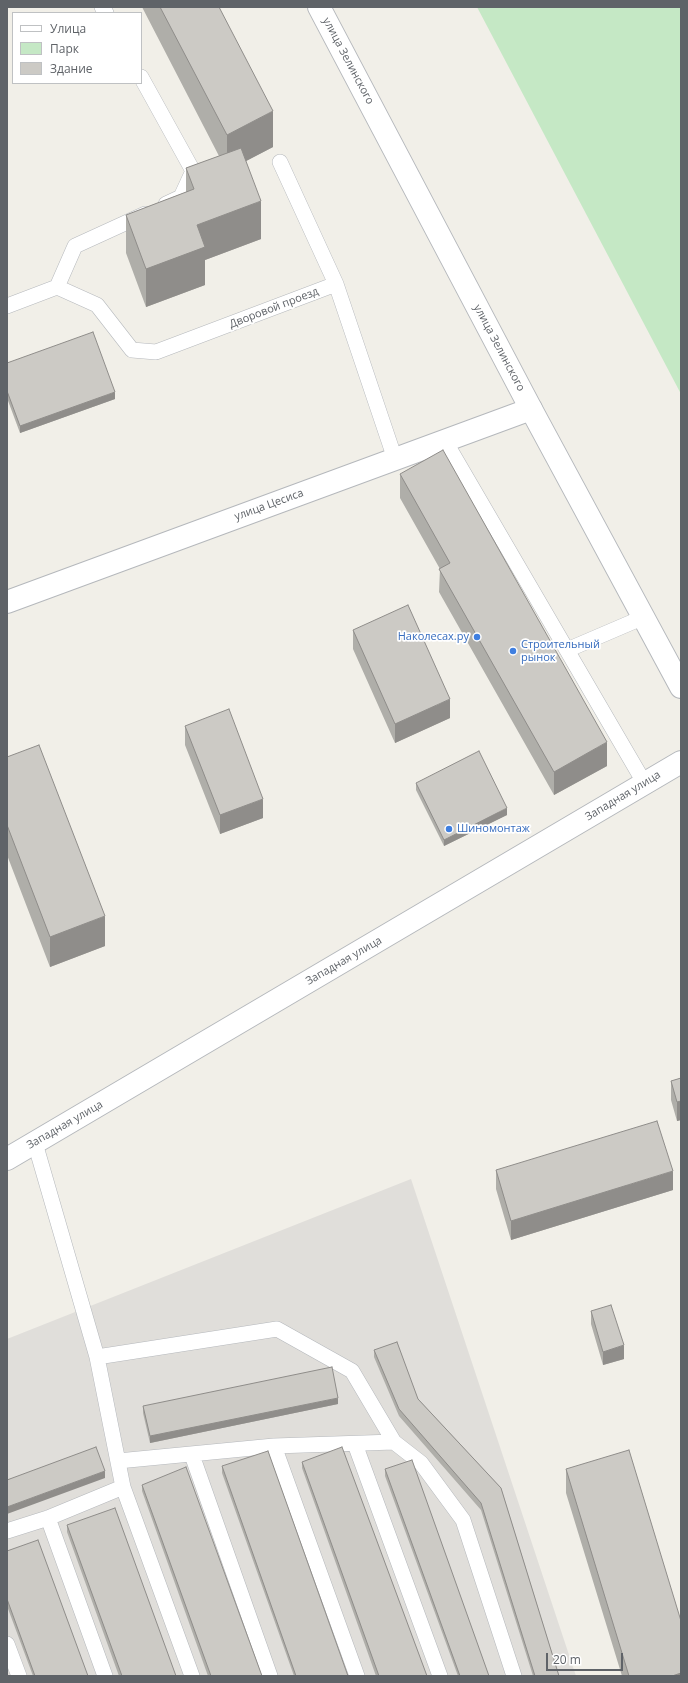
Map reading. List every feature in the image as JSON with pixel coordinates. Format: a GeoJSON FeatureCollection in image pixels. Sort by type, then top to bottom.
{"type":"FeatureCollection","features":[{"type":"Feature","properties":{"kind":"street","name":"улица Зелинского"},"geometry":{"type":"LineString","coordinates":[[319,7],[531,409],[681,688]]}},
{"type":"Feature","properties":{"kind":"street","name":"улица Цесиса"},"geometry":{"type":"LineString","coordinates":[[7,602],[531,409]]}},
{"type":"Feature","properties":{"kind":"street","name":"Западная улица"},"geometry":{"type":"LineString","coordinates":[[7,1159],[681,762]]}},
{"type":"Feature","properties":{"kind":"lane"},"geometry":{"type":"LineString","coordinates":[[7,306],[57,287],[75,246],[181,197],[193,171],[142,79]]}},
{"type":"Feature","properties":{"kind":"lane"},"geometry":{"type":"LineString","coordinates":[[280,162],[336,284],[395,459]]}},
{"type":"Feature","properties":{"kind":"lane","name":"Дворовой проезд"},"geometry":{"type":"LineString","coordinates":[[57,287],[97,305],[132,350],[156,352],[336,284]]}},
{"type":"Feature","properties":{"kind":"lane"},"geometry":{"type":"LineString","coordinates":[[445,441],[645,784]]}},
{"type":"Feature","properties":{"kind":"lane"},"geometry":{"type":"LineString","coordinates":[[568,650],[644,617]]}},
{"type":"Feature","properties":{"kind":"lane"},"geometry":{"type":"LineString","coordinates":[[35,1143],[97,1357],[123,1487],[192,1676]]}},
{"type":"Feature","properties":{"kind":"lane"},"geometry":{"type":"LineString","coordinates":[[97,1357],[277,1329],[352,1371],[394,1442],[421,1463],[463,1520],[514,1676]]}},
{"type":"Feature","properties":{"kind":"lane"},"geometry":{"type":"LineString","coordinates":[[118,1461],[274,1446],[394,1442]]}},
{"type":"Feature","properties":{"kind":"lane"},"geometry":{"type":"LineString","coordinates":[[355,1444],[440,1676]]}},
{"type":"Feature","properties":{"kind":"lane"},"geometry":{"type":"LineString","coordinates":[[274,1446],[357,1676]]}},
{"type":"Feature","properties":{"kind":"lane"},"geometry":{"type":"LineString","coordinates":[[192,1455],[270,1676]]}},
{"type":"Feature","properties":{"kind":"lane"},"geometry":{"type":"LineString","coordinates":[[7,1531],[48,1518],[123,1487]]}},
{"type":"Feature","properties":{"kind":"lane"},"geometry":{"type":"LineString","coordinates":[[48,1518],[105,1676]]}},
{"type":"Feature","properties":{"kind":"lane"},"geometry":{"type":"LineString","coordinates":[[7,1644],[19,1676]]}},
{"type":"Feature","properties":{"kind":"shaded area"},"geometry":{"type":"Polygon","coordinates":[[[411,1179],[576,1676],[7,1676],[7,1339],[411,1179]]]}},
{"type":"Feature","properties":{"kind":"green space"},"geometry":{"type":"Polygon","coordinates":[[[477,7],[681,7],[681,394],[477,7]]]}},
{"type":"Feature","properties":{"kind":"building"},"geometry":{"type":"Polygon","coordinates":[[[160,7],[219,7],[273,111],[227,135],[160,7]]]}},
{"type":"Feature","properties":{"kind":"building"},"geometry":{"type":"Polygon","coordinates":[[[241,148],[261,201],[197,225],[205,247],[146,269],[126,215],[194,189],[186,168],[241,148]]]}},
{"type":"Feature","properties":{"kind":"building"},"geometry":{"type":"Polygon","coordinates":[[[93,332],[115,392],[20,426],[7,391],[7,363],[93,332]]]}},
{"type":"Feature","properties":{"kind":"building"},"geometry":{"type":"Polygon","coordinates":[[[443,450],[607,742],[554,772],[439,569],[450,563],[400,474],[443,450]]]}},
{"type":"Feature","properties":{"kind":"building"},"geometry":{"type":"Polygon","coordinates":[[[408,605],[450,699],[395,724],[353,630],[408,605]]]}},
{"type":"Feature","properties":{"kind":"building"},"geometry":{"type":"Polygon","coordinates":[[[229,709],[263,799],[220,815],[185,726],[229,709]]]}},
{"type":"Feature","properties":{"kind":"building"},"geometry":{"type":"Polygon","coordinates":[[[39,745],[105,916],[50,937],[7,825],[7,757],[39,745]]]}},
{"type":"Feature","properties":{"kind":"building"},"geometry":{"type":"Polygon","coordinates":[[[479,751],[507,808],[444,840],[416,783],[479,751]]]}},
{"type":"Feature","properties":{"kind":"building"},"geometry":{"type":"Polygon","coordinates":[[[681,1078],[681,1101],[677,1102],[671,1081],[681,1078]]]}},
{"type":"Feature","properties":{"kind":"building"},"geometry":{"type":"Polygon","coordinates":[[[657,1121],[673,1171],[511,1221],[496,1170],[657,1121]]]}},
{"type":"Feature","properties":{"kind":"building"},"geometry":{"type":"Polygon","coordinates":[[[611,1305],[624,1345],[603,1352],[591,1311],[611,1305]]]}},
{"type":"Feature","properties":{"kind":"building"},"geometry":{"type":"Polygon","coordinates":[[[397,1342],[418,1399],[501,1488],[559,1676],[535,1676],[481,1503],[399,1409],[374,1350],[397,1342]]]}},
{"type":"Feature","properties":{"kind":"building"},"geometry":{"type":"Polygon","coordinates":[[[332,1367],[338,1398],[150,1436],[143,1406],[332,1367]]]}},
{"type":"Feature","properties":{"kind":"building"},"geometry":{"type":"Polygon","coordinates":[[[96,1447],[105,1471],[7,1507],[7,1480],[96,1447]]]}},
{"type":"Feature","properties":{"kind":"building"},"geometry":{"type":"Polygon","coordinates":[[[342,1447],[427,1676],[379,1676],[302,1462],[342,1447]]]}},
{"type":"Feature","properties":{"kind":"building"},"geometry":{"type":"Polygon","coordinates":[[[629,1450],[681,1621],[681,1673],[672,1676],[629,1676],[566,1469],[629,1450]]]}},
{"type":"Feature","properties":{"kind":"building"},"geometry":{"type":"Polygon","coordinates":[[[268,1451],[348,1676],[296,1676],[222,1466],[268,1451]]]}},
{"type":"Feature","properties":{"kind":"building"},"geometry":{"type":"Polygon","coordinates":[[[412,1460],[489,1676],[460,1676],[385,1469],[412,1460]]]}},
{"type":"Feature","properties":{"kind":"building"},"geometry":{"type":"Polygon","coordinates":[[[186,1467],[262,1676],[211,1676],[142,1485],[186,1467]]]}},
{"type":"Feature","properties":{"kind":"building"},"geometry":{"type":"Polygon","coordinates":[[[115,1508],[176,1676],[122,1676],[67,1525],[115,1508]]]}},
{"type":"Feature","properties":{"kind":"building"},"geometry":{"type":"Polygon","coordinates":[[[38,1540],[88,1676],[35,1676],[7,1599],[7,1551],[38,1540]]]}},
{"type":"Feature","properties":{"kind":"place","name":"Наколесах.ру"},"geometry":{"type":"Point","coordinates":[477,637]}},
{"type":"Feature","properties":{"kind":"place","name":"Строительный рынок"},"geometry":{"type":"Point","coordinates":[513,651]}},
{"type":"Feature","properties":{"kind":"place","name":"Шиномонтаж"},"geometry":{"type":"Point","coordinates":[449,829]}}]}
